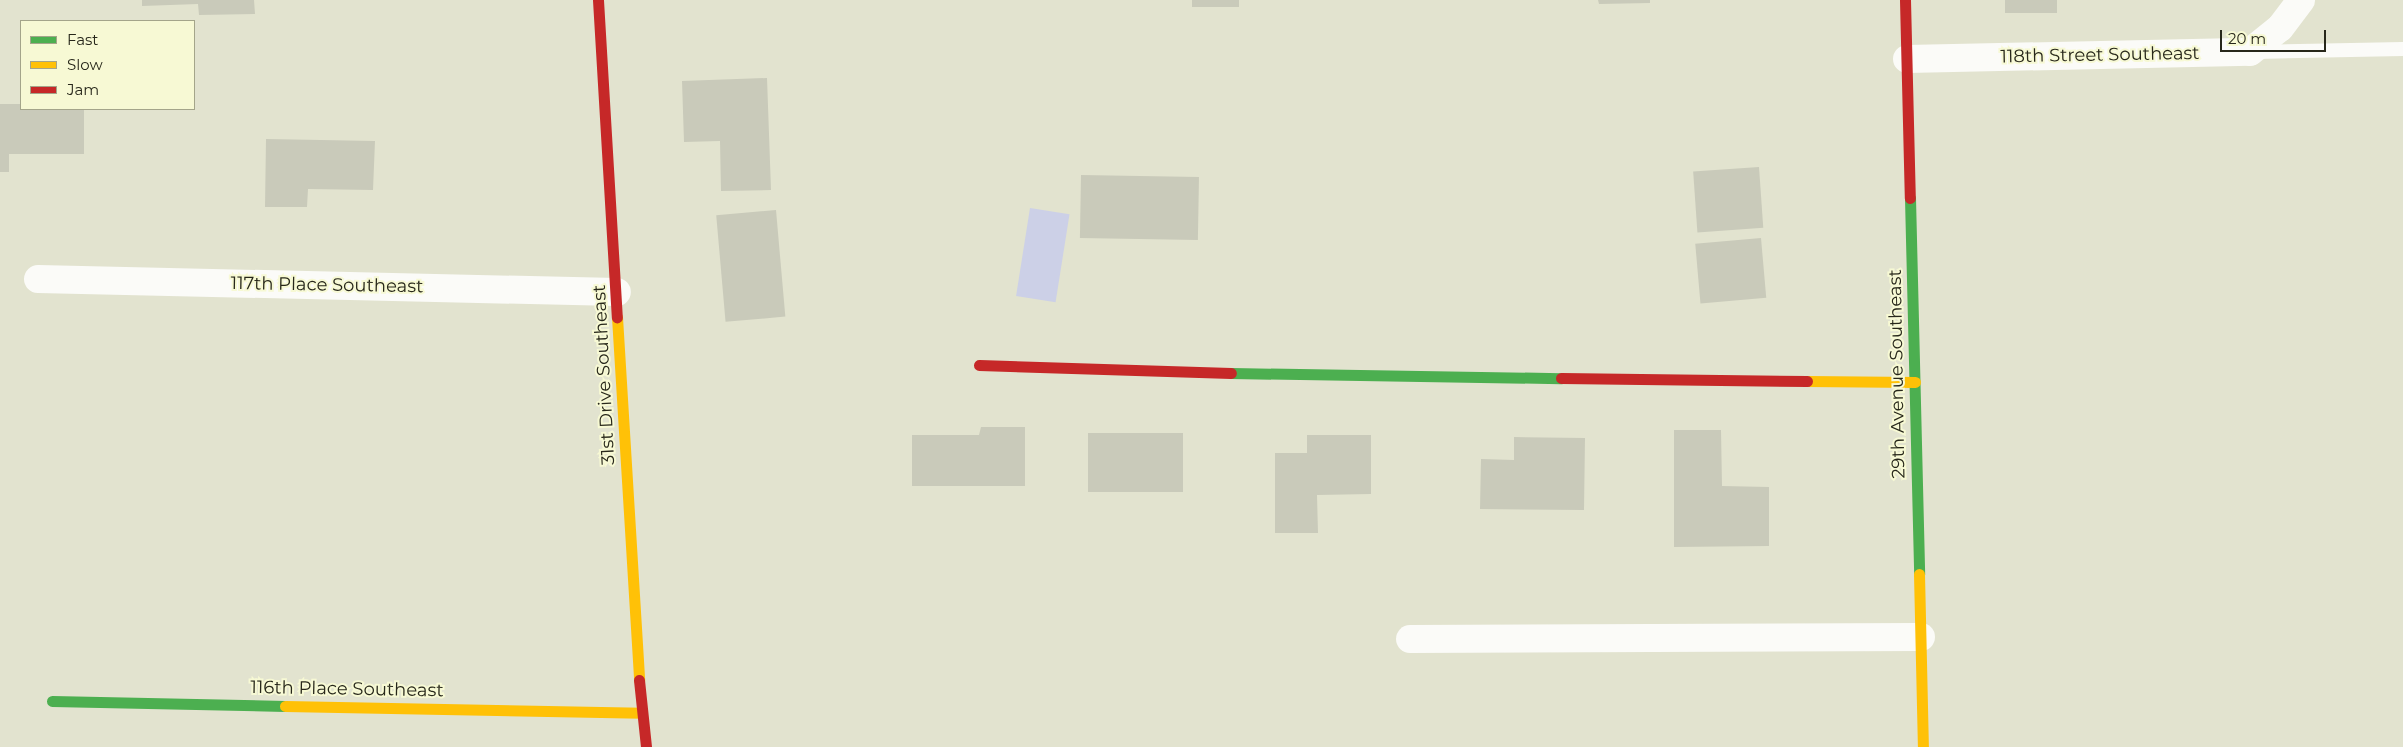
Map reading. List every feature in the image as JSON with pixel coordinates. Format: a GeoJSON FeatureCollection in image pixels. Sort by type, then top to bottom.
{"type":"FeatureCollection","features":[{"type":"Feature","properties":{"kind":"street","name":"31st Drive Southeast"},"geometry":{"type":"LineString","coordinates":[[598,0],[641,713],[646,747]]}},
{"type":"Feature","properties":{"kind":"street","name":"29th Avenue Southeast"},"geometry":{"type":"LineString","coordinates":[[1905,0],[1924,747]]}},
{"type":"Feature","properties":{"kind":"street"},"geometry":{"type":"LineString","coordinates":[[2250,52],[2280,28],[2301,0]]}},
{"type":"Feature","properties":{"kind":"street","name":"118th Street Southeast"},"geometry":{"type":"LineString","coordinates":[[1907,59],[2250,52]]}},
{"type":"Feature","properties":{"kind":"street","name":"117th Place Southeast"},"geometry":{"type":"LineString","coordinates":[[38,279],[617,292]]}},
{"type":"Feature","properties":{"kind":"street"},"geometry":{"type":"LineString","coordinates":[[979,365],[1279,375],[1915,382]]}},
{"type":"Feature","properties":{"kind":"street"},"geometry":{"type":"LineString","coordinates":[[1410,639],[1921,637]]}},
{"type":"Feature","properties":{"kind":"street","name":"116th Place Southeast"},"geometry":{"type":"LineString","coordinates":[[52,701],[641,713]]}},
{"type":"Feature","properties":{"kind":"lane"},"geometry":{"type":"LineString","coordinates":[[2250,52],[2403,48]]}},
{"type":"Feature","properties":{"kind":"shaded area"},"geometry":{"type":"Polygon","coordinates":[[[1030,208],[1070,214],[1056,302],[1016,296],[1030,208]]]}},
{"type":"Feature","properties":{"kind":"building"},"geometry":{"type":"Polygon","coordinates":[[[142,0],[254,0],[255,14],[199,15],[198,4],[142,6],[142,0]]]}},
{"type":"Feature","properties":{"kind":"building"},"geometry":{"type":"Polygon","coordinates":[[[1192,0],[1239,0],[1239,7],[1192,7],[1192,0]]]}},
{"type":"Feature","properties":{"kind":"building"},"geometry":{"type":"Polygon","coordinates":[[[1598,0],[1650,0],[1650,3],[1599,4],[1598,0]]]}},
{"type":"Feature","properties":{"kind":"building"},"geometry":{"type":"Polygon","coordinates":[[[2005,0],[2057,0],[2057,13],[2005,13],[2005,0]]]}},
{"type":"Feature","properties":{"kind":"building"},"geometry":{"type":"Polygon","coordinates":[[[767,78],[771,190],[721,191],[720,141],[684,142],[682,81],[767,78]]]}},
{"type":"Feature","properties":{"kind":"building"},"geometry":{"type":"Polygon","coordinates":[[[0,104],[20,104],[20,110],[84,110],[84,154],[9,154],[9,172],[0,172],[0,104]]]}},
{"type":"Feature","properties":{"kind":"building"},"geometry":{"type":"Polygon","coordinates":[[[266,139],[375,141],[373,190],[308,189],[307,207],[265,207],[266,139]]]}},
{"type":"Feature","properties":{"kind":"building"},"geometry":{"type":"Polygon","coordinates":[[[1759,167],[1763,228],[1697,232],[1693,172],[1759,167]]]}},
{"type":"Feature","properties":{"kind":"building"},"geometry":{"type":"Polygon","coordinates":[[[1081,175],[1199,177],[1198,240],[1080,238],[1081,175]]]}},
{"type":"Feature","properties":{"kind":"building"},"geometry":{"type":"Polygon","coordinates":[[[776,210],[785,317],[726,322],[716,215],[776,210]]]}},
{"type":"Feature","properties":{"kind":"building"},"geometry":{"type":"Polygon","coordinates":[[[1761,238],[1766,298],[1700,304],[1695,244],[1761,238]]]}},
{"type":"Feature","properties":{"kind":"building"},"geometry":{"type":"Polygon","coordinates":[[[981,427],[1025,427],[1025,486],[912,486],[912,435],[979,435],[981,427]]]}},
{"type":"Feature","properties":{"kind":"building"},"geometry":{"type":"Polygon","coordinates":[[[1674,430],[1721,430],[1722,486],[1769,487],[1769,546],[1674,547],[1674,430]]]}},
{"type":"Feature","properties":{"kind":"building"},"geometry":{"type":"Polygon","coordinates":[[[1088,433],[1183,433],[1183,492],[1088,492],[1088,433]]]}},
{"type":"Feature","properties":{"kind":"building"},"geometry":{"type":"Polygon","coordinates":[[[1307,435],[1371,435],[1371,494],[1317,495],[1318,533],[1275,533],[1275,453],[1307,453],[1307,435]]]}},
{"type":"Feature","properties":{"kind":"building"},"geometry":{"type":"Polygon","coordinates":[[[1514,437],[1585,438],[1584,510],[1480,509],[1481,459],[1514,460],[1514,437]]]}},
{"type":"Feature","properties":{"kind":"traffic: fast"},"geometry":{"type":"LineString","coordinates":[[1910,198],[1919,574]]}},
{"type":"Feature","properties":{"kind":"traffic: fast"},"geometry":{"type":"LineString","coordinates":[[1231,373],[1561,378]]}},
{"type":"Feature","properties":{"kind":"traffic: fast"},"geometry":{"type":"LineString","coordinates":[[52,701],[285,706]]}},
{"type":"Feature","properties":{"kind":"traffic: slow"},"geometry":{"type":"LineString","coordinates":[[617,317],[639,680]]}},
{"type":"Feature","properties":{"kind":"traffic: slow"},"geometry":{"type":"LineString","coordinates":[[1807,381],[1915,382]]}},
{"type":"Feature","properties":{"kind":"traffic: slow"},"geometry":{"type":"LineString","coordinates":[[1919,574],[1923,747]]}},
{"type":"Feature","properties":{"kind":"traffic: slow"},"geometry":{"type":"LineString","coordinates":[[285,706],[641,713]]}},
{"type":"Feature","properties":{"kind":"traffic: jam"},"geometry":{"type":"LineString","coordinates":[[598,0],[617,317]]}},
{"type":"Feature","properties":{"kind":"traffic: jam"},"geometry":{"type":"LineString","coordinates":[[1905,0],[1910,198]]}},
{"type":"Feature","properties":{"kind":"traffic: jam"},"geometry":{"type":"LineString","coordinates":[[979,365],[1231,373]]}},
{"type":"Feature","properties":{"kind":"traffic: jam"},"geometry":{"type":"LineString","coordinates":[[1561,378],[1807,381]]}},
{"type":"Feature","properties":{"kind":"traffic: jam"},"geometry":{"type":"LineString","coordinates":[[639,680],[646,747]]}}]}
